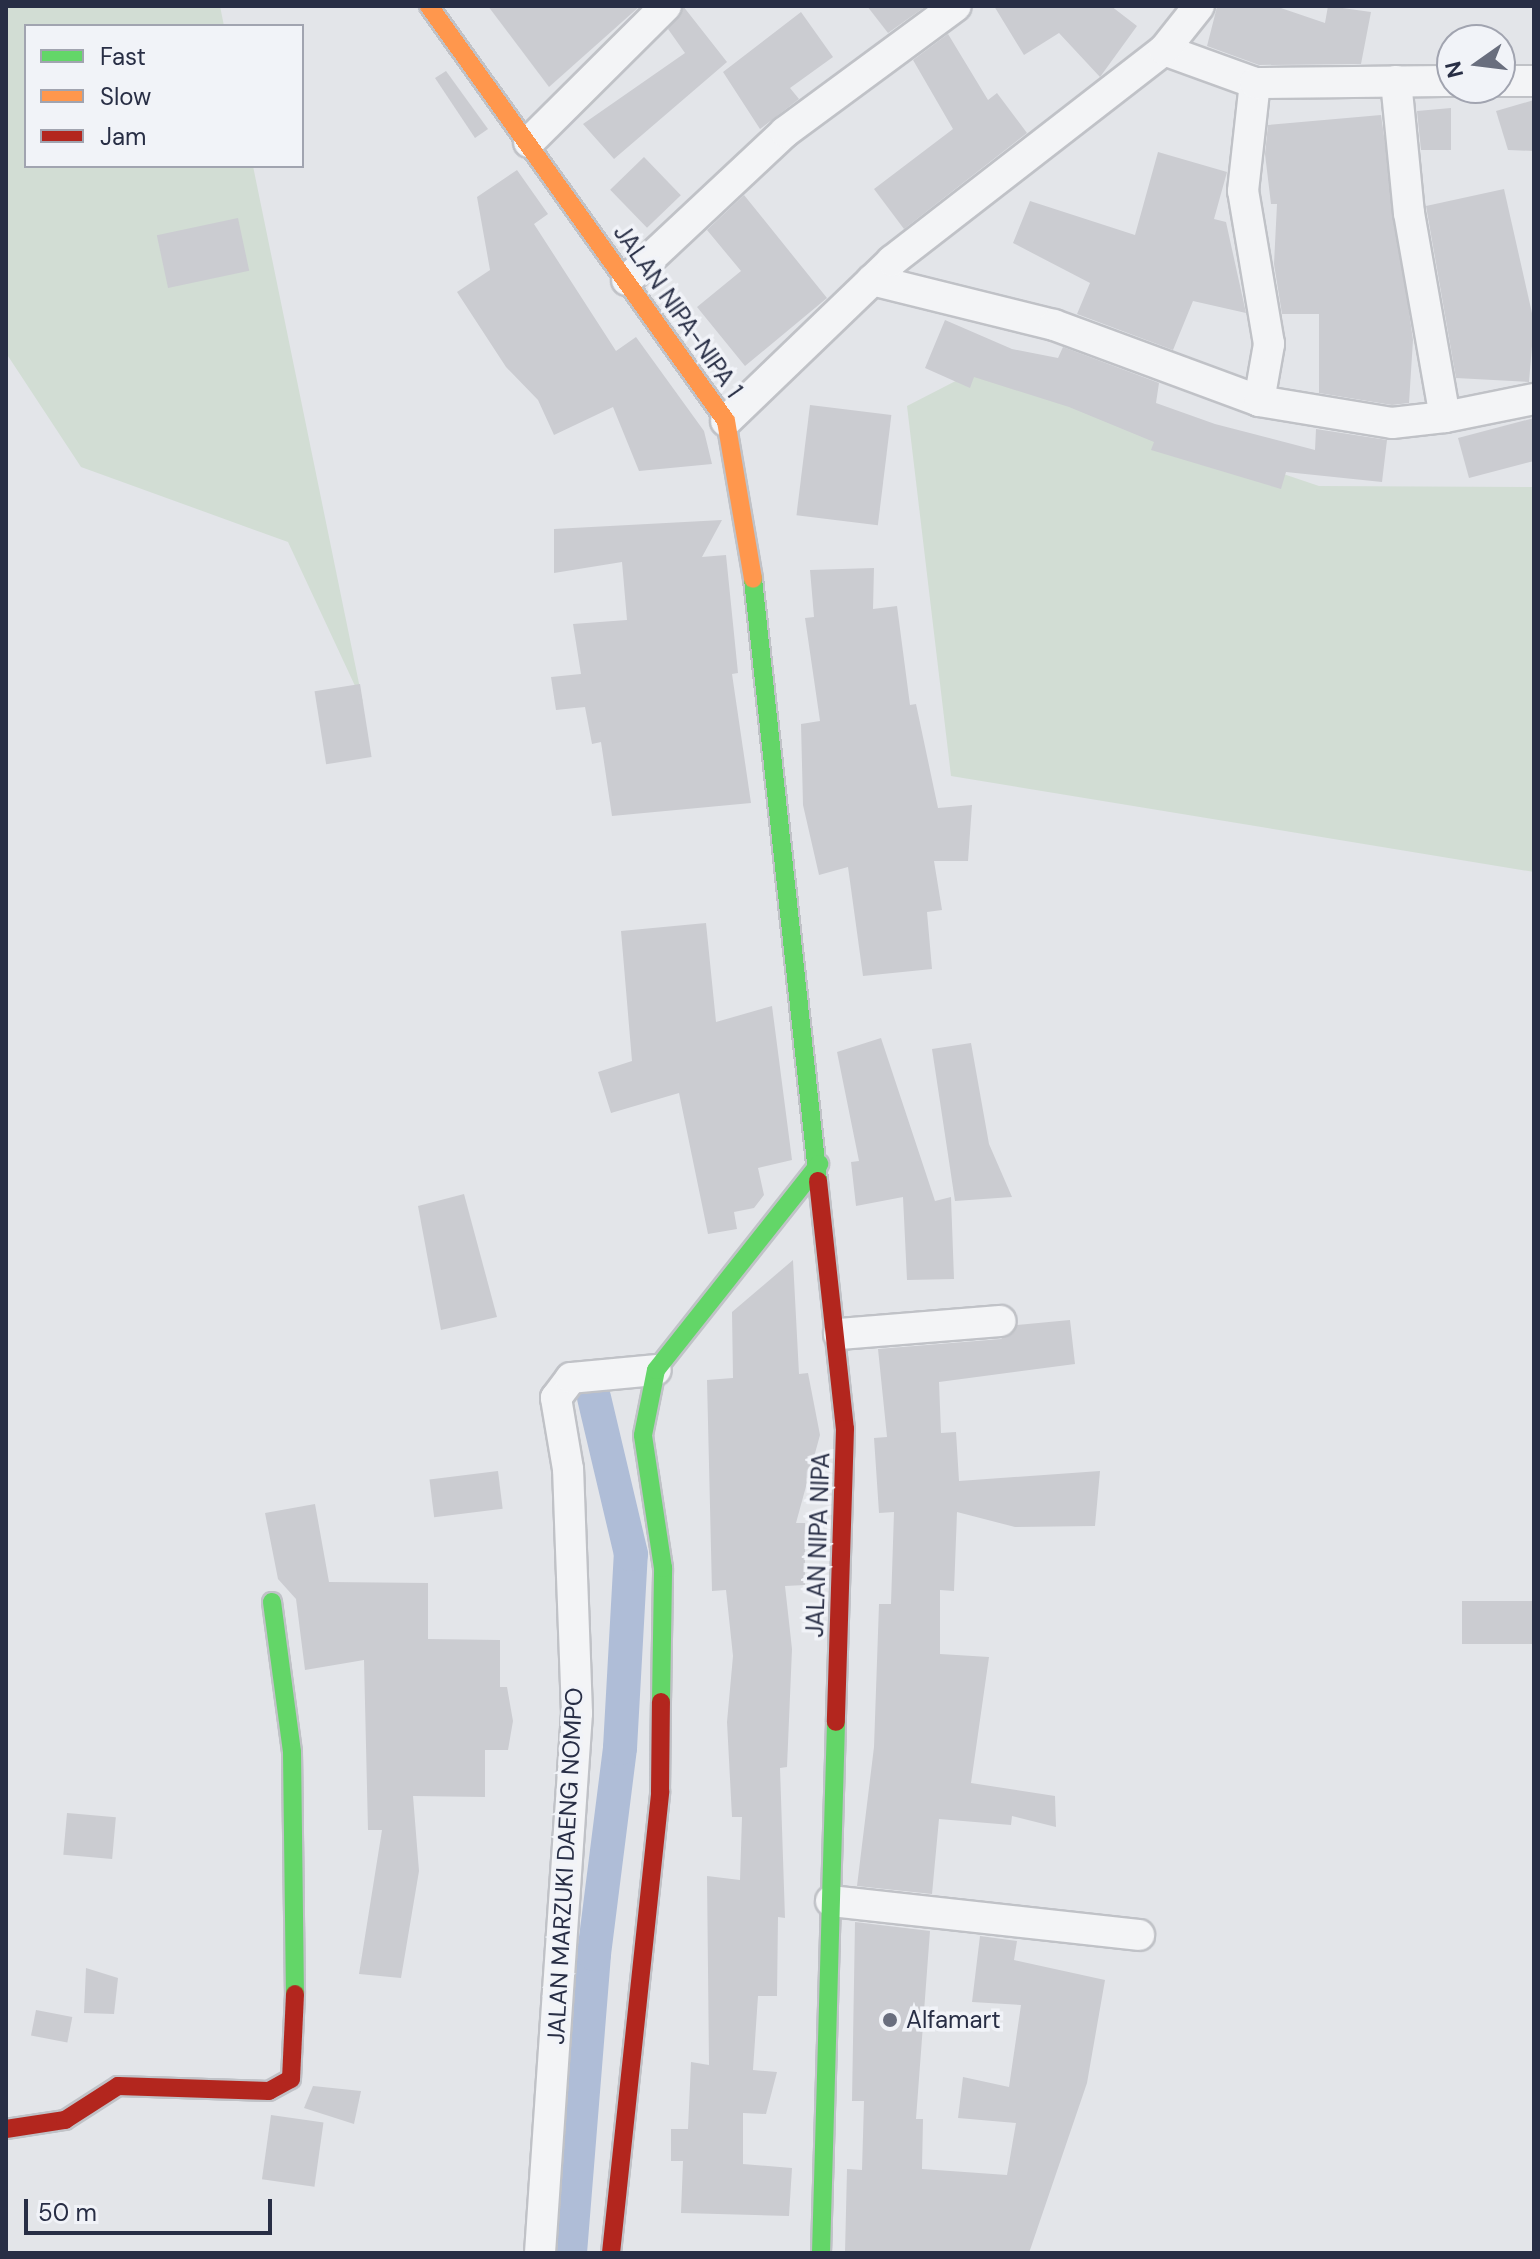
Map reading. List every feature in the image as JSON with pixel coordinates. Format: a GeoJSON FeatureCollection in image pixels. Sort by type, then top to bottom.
{"type":"FeatureCollection","features":[{"type":"Feature","properties":{"kind":"street","name":"JALAN NIPA-NIPA 1"},"geometry":{"type":"LineString","coordinates":[[429,6],[726,421],[743,490],[782,839]]}},
{"type":"Feature","properties":{"kind":"street"},"geometry":{"type":"LineString","coordinates":[[529,142],[666,6]]}},
{"type":"Feature","properties":{"kind":"street"},"geometry":{"type":"LineString","coordinates":[[627,280],[785,132],[956,6]]}},
{"type":"Feature","properties":{"kind":"street"},"geometry":{"type":"LineString","coordinates":[[726,421],[872,280],[1164,50],[1199,6]]}},
{"type":"Feature","properties":{"kind":"street"},"geometry":{"type":"LineString","coordinates":[[1164,50],[1255,83],[1436,81]]}},
{"type":"Feature","properties":{"kind":"street"},"geometry":{"type":"LineString","coordinates":[[1396,81],[1409,213],[1445,417]]}},
{"type":"Feature","properties":{"kind":"street"},"geometry":{"type":"LineString","coordinates":[[1255,83],[1243,191],[1269,344],[1259,401]]}},
{"type":"Feature","properties":{"kind":"street"},"geometry":{"type":"LineString","coordinates":[[872,280],[1054,325],[1259,401],[1392,423],[1445,417],[1534,399]]}},
{"type":"Feature","properties":{"kind":"street","name":"JALAN NIPA NIPA"},"geometry":{"type":"LineString","coordinates":[[782,839],[839,1334],[844,1499],[821,2253]]}},
{"type":"Feature","properties":{"kind":"street"},"geometry":{"type":"LineString","coordinates":[[611,2253],[660,1792],[663,1568],[643,1435],[656,1370],[819,1164]]}},
{"type":"Feature","properties":{"kind":"street"},"geometry":{"type":"LineString","coordinates":[[839,1334],[1000,1321]]}},
{"type":"Feature","properties":{"kind":"street","name":"JALAN MARZUKI DAENG NOMPO"},"geometry":{"type":"LineString","coordinates":[[540,2253],[577,1713],[568,1469],[556,1398],[571,1378],[608,1372],[656,1370]]}},
{"type":"Feature","properties":{"kind":"street"},"geometry":{"type":"LineString","coordinates":[[6,2129],[65,2120],[118,2086],[269,2091],[291,2079],[298,1927],[292,1752],[272,1602]]}},
{"type":"Feature","properties":{"kind":"street"},"geometry":{"type":"LineString","coordinates":[[831,1901],[1139,1935]]}},
{"type":"Feature","properties":{"kind":"shaded area"},"geometry":{"type":"Polygon","coordinates":[[[6,6],[220,6],[224,24],[24,24],[24,168],[253,168],[363,703],[288,542],[81,467],[6,353],[6,6]]]}},
{"type":"Feature","properties":{"kind":"shaded area"},"geometry":{"type":"Polygon","coordinates":[[[977,370],[1319,486],[1534,487],[1534,872],[951,776],[907,406],[977,370]]]}},
{"type":"Feature","properties":{"kind":"building"},"geometry":{"type":"Polygon","coordinates":[[[488,6],[640,6],[549,87],[488,6]]]}},
{"type":"Feature","properties":{"kind":"building"},"geometry":{"type":"Polygon","coordinates":[[[683,6],[727,62],[614,159],[583,124],[685,53],[668,29],[683,6]]]}},
{"type":"Feature","properties":{"kind":"building"},"geometry":{"type":"Polygon","coordinates":[[[867,6],[926,6],[888,33],[867,6]]]}},
{"type":"Feature","properties":{"kind":"building"},"geometry":{"type":"Polygon","coordinates":[[[994,6],[1111,6],[1137,26],[1100,77],[1059,33],[1024,55],[994,6]]]}},
{"type":"Feature","properties":{"kind":"building"},"geometry":{"type":"Polygon","coordinates":[[[1275,6],[1325,23],[1328,6],[1371,12],[1361,64],[1259,65],[1207,46],[1217,7],[1275,6]]]}},
{"type":"Feature","properties":{"kind":"building"},"geometry":{"type":"Polygon","coordinates":[[[801,12],[833,57],[790,88],[799,99],[760,129],[723,72],[801,12]]]}},
{"type":"Feature","properties":{"kind":"building"},"geometry":{"type":"Polygon","coordinates":[[[948,34],[988,100],[997,93],[1027,133],[904,229],[874,189],[953,129],[913,60],[948,34]]]}},
{"type":"Feature","properties":{"kind":"building"},"geometry":{"type":"Polygon","coordinates":[[[446,71],[488,129],[475,138],[435,78],[446,71]]]}},
{"type":"Feature","properties":{"kind":"building"},"geometry":{"type":"Polygon","coordinates":[[[1534,100],[1534,151],[1508,150],[1496,111],[1534,100]]]}},
{"type":"Feature","properties":{"kind":"building"},"geometry":{"type":"Polygon","coordinates":[[[1451,108],[1451,150],[1421,150],[1417,111],[1451,108]]]}},
{"type":"Feature","properties":{"kind":"building"},"geometry":{"type":"Polygon","coordinates":[[[1381,115],[1413,340],[1409,403],[1392,405],[1319,393],[1319,314],[1282,314],[1274,264],[1277,204],[1271,204],[1265,154],[1268,125],[1381,115]]]}},
{"type":"Feature","properties":{"kind":"building"},"geometry":{"type":"Polygon","coordinates":[[[1158,152],[1227,172],[1214,219],[1226,222],[1246,313],[1193,301],[1173,350],[1077,314],[1090,283],[1013,243],[1030,201],[1135,235],[1158,152]]]}},
{"type":"Feature","properties":{"kind":"building"},"geometry":{"type":"Polygon","coordinates":[[[644,157],[681,195],[647,228],[610,190],[644,157]]]}},
{"type":"Feature","properties":{"kind":"building"},"geometry":{"type":"Polygon","coordinates":[[[517,170],[548,214],[534,224],[616,351],[636,337],[704,431],[712,464],[639,471],[613,407],[554,435],[538,400],[506,367],[457,292],[490,270],[477,197],[517,170]]]}},
{"type":"Feature","properties":{"kind":"building"},"geometry":{"type":"Polygon","coordinates":[[[1504,189],[1534,322],[1529,382],[1456,378],[1426,206],[1504,189]]]}},
{"type":"Feature","properties":{"kind":"building"},"geometry":{"type":"Polygon","coordinates":[[[744,195],[827,298],[745,366],[697,307],[741,271],[707,230],[744,195]]]}},
{"type":"Feature","properties":{"kind":"building"},"geometry":{"type":"Polygon","coordinates":[[[238,218],[249,271],[168,288],[157,235],[238,218]]]}},
{"type":"Feature","properties":{"kind":"building"},"geometry":{"type":"Polygon","coordinates":[[[945,320],[1012,349],[1058,358],[1063,347],[1159,383],[1156,403],[1215,424],[1315,450],[1316,429],[1387,440],[1382,482],[1286,472],[1281,489],[1151,450],[1154,442],[1069,407],[974,377],[970,388],[925,368],[945,320]]]}},
{"type":"Feature","properties":{"kind":"building"},"geometry":{"type":"Polygon","coordinates":[[[810,405],[891,415],[878,525],[796,515],[810,405]]]}},
{"type":"Feature","properties":{"kind":"building"},"geometry":{"type":"Polygon","coordinates":[[[1534,418],[1534,461],[1469,478],[1458,438],[1534,418]]]}},
{"type":"Feature","properties":{"kind":"building"},"geometry":{"type":"Polygon","coordinates":[[[722,520],[702,557],[726,555],[738,673],[732,674],[751,803],[612,816],[601,742],[592,744],[585,707],[556,710],[551,677],[581,674],[573,624],[627,620],[622,562],[554,573],[554,529],[722,520]]]}},
{"type":"Feature","properties":{"kind":"building"},"geometry":{"type":"Polygon","coordinates":[[[874,568],[873,609],[897,606],[910,705],[916,704],[938,808],[972,805],[968,861],[934,861],[942,910],[927,912],[932,969],[863,976],[848,867],[819,875],[803,805],[801,724],[820,721],[805,618],[814,617],[810,570],[874,568]]]}},
{"type":"Feature","properties":{"kind":"building"},"geometry":{"type":"Polygon","coordinates":[[[360,684],[372,757],[326,764],[315,691],[360,684]]]}},
{"type":"Feature","properties":{"kind":"building"},"geometry":{"type":"Polygon","coordinates":[[[706,923],[716,1022],[772,1006],[792,1160],[758,1168],[764,1195],[754,1208],[734,1212],[737,1229],[708,1234],[679,1093],[611,1113],[598,1072],[632,1061],[621,931],[706,923]]]}},
{"type":"Feature","properties":{"kind":"building"},"geometry":{"type":"Polygon","coordinates":[[[881,1038],[935,1201],[951,1197],[954,1279],[907,1280],[903,1197],[856,1206],[851,1162],[859,1161],[837,1052],[881,1038]]]}},
{"type":"Feature","properties":{"kind":"building"},"geometry":{"type":"Polygon","coordinates":[[[971,1043],[989,1144],[1012,1197],[955,1201],[932,1049],[971,1043]]]}},
{"type":"Feature","properties":{"kind":"building"},"geometry":{"type":"Polygon","coordinates":[[[464,1194],[497,1317],[441,1330],[418,1206],[464,1194]]]}},
{"type":"Feature","properties":{"kind":"building"},"geometry":{"type":"Polygon","coordinates":[[[793,1260],[799,1374],[808,1373],[820,1435],[796,1523],[805,1523],[805,1585],[785,1586],[792,1649],[787,1767],[780,1768],[785,1918],[778,1917],[777,1996],[758,1996],[753,2070],[777,2072],[766,2114],[743,2113],[743,2164],[792,2168],[789,2216],[681,2213],[683,2161],[671,2161],[671,2129],[688,2129],[691,2062],[709,2065],[707,1876],[740,1880],[742,1817],[732,1817],[727,1722],[733,1656],[726,1590],[712,1591],[707,1380],[733,1378],[732,1312],[793,1260]]]}},
{"type":"Feature","properties":{"kind":"building"},"geometry":{"type":"Polygon","coordinates":[[[1070,1320],[1075,1364],[939,1382],[941,1433],[956,1432],[959,1481],[1100,1471],[1095,1526],[1015,1527],[957,1512],[954,1591],[940,1590],[940,1654],[989,1657],[971,1783],[1055,1796],[1056,1827],[1012,1816],[1011,1825],[939,1819],[932,1894],[857,1886],[874,1747],[879,1604],[891,1604],[894,1512],[879,1513],[874,1438],[887,1437],[878,1349],[1001,1339],[1017,1325],[1070,1320]]]}},
{"type":"Feature","properties":{"kind":"building"},"geometry":{"type":"Polygon","coordinates":[[[498,1471],[503,1509],[434,1517],[430,1479],[498,1471]]]}},
{"type":"Feature","properties":{"kind":"building"},"geometry":{"type":"Polygon","coordinates":[[[315,1504],[329,1582],[428,1583],[428,1639],[500,1640],[500,1687],[507,1687],[513,1721],[508,1750],[485,1750],[485,1797],[413,1796],[419,1871],[401,1978],[359,1974],[382,1830],[368,1830],[364,1660],[305,1670],[296,1599],[278,1579],[265,1513],[315,1504]]]}},
{"type":"Feature","properties":{"kind":"building"},"geometry":{"type":"Polygon","coordinates":[[[1462,1601],[1534,1601],[1534,1644],[1462,1644],[1462,1601]]]}},
{"type":"Feature","properties":{"kind":"building"},"geometry":{"type":"Polygon","coordinates":[[[67,1813],[116,1817],[112,1859],[63,1855],[67,1813]]]}},
{"type":"Feature","properties":{"kind":"building"},"geometry":{"type":"Polygon","coordinates":[[[855,1922],[930,1931],[916,2119],[923,2119],[922,2169],[1007,2175],[1016,2123],[958,2118],[963,2077],[1009,2087],[1021,2005],[972,2002],[980,1936],[1017,1941],[1014,1960],[1105,1980],[1087,2083],[1029,2253],[845,2253],[847,2169],[862,2170],[864,2101],[852,2101],[855,1922]]]}},
{"type":"Feature","properties":{"kind":"building"},"geometry":{"type":"Polygon","coordinates":[[[86,1968],[118,1978],[114,2014],[84,2013],[86,1968]]]}},
{"type":"Feature","properties":{"kind":"building"},"geometry":{"type":"Polygon","coordinates":[[[36,2010],[72,2017],[67,2043],[31,2036],[36,2010]]]}},
{"type":"Feature","properties":{"kind":"building"},"geometry":{"type":"Polygon","coordinates":[[[313,2086],[361,2091],[354,2124],[304,2108],[313,2086]]]}},
{"type":"Feature","properties":{"kind":"building"},"geometry":{"type":"Polygon","coordinates":[[[271,2115],[323,2122],[314,2187],[262,2179],[271,2115]]]}},
{"type":"Feature","properties":{"kind":"waterway"},"geometry":{"type":"LineString","coordinates":[[570,2253],[594,1954],[620,1748],[631,1554],[594,1397]]}},
{"type":"Feature","properties":{"kind":"traffic: fast"},"geometry":{"type":"LineString","coordinates":[[753,579],[818,1181]]}},
{"type":"Feature","properties":{"kind":"traffic: fast"},"geometry":{"type":"LineString","coordinates":[[661,1702],[663,1568],[643,1435],[656,1370],[819,1164]]}},
{"type":"Feature","properties":{"kind":"traffic: fast"},"geometry":{"type":"LineString","coordinates":[[272,1602],[292,1752],[295,1994]]}},
{"type":"Feature","properties":{"kind":"traffic: fast"},"geometry":{"type":"LineString","coordinates":[[821,2253],[836,1722]]}},
{"type":"Feature","properties":{"kind":"traffic: slow"},"geometry":{"type":"LineString","coordinates":[[429,6],[726,421],[753,579]]}},
{"type":"Feature","properties":{"kind":"traffic: jam"},"geometry":{"type":"LineString","coordinates":[[818,1181],[845,1429],[836,1722]]}},
{"type":"Feature","properties":{"kind":"traffic: jam"},"geometry":{"type":"LineString","coordinates":[[611,2253],[660,1792],[661,1702]]}},
{"type":"Feature","properties":{"kind":"traffic: jam"},"geometry":{"type":"LineString","coordinates":[[6,2129],[65,2120],[118,2086],[269,2091],[291,2079],[295,1994]]}},
{"type":"Feature","properties":{"kind":"place","name":"Alfamart"},"geometry":{"type":"Point","coordinates":[890,2020]}}]}
